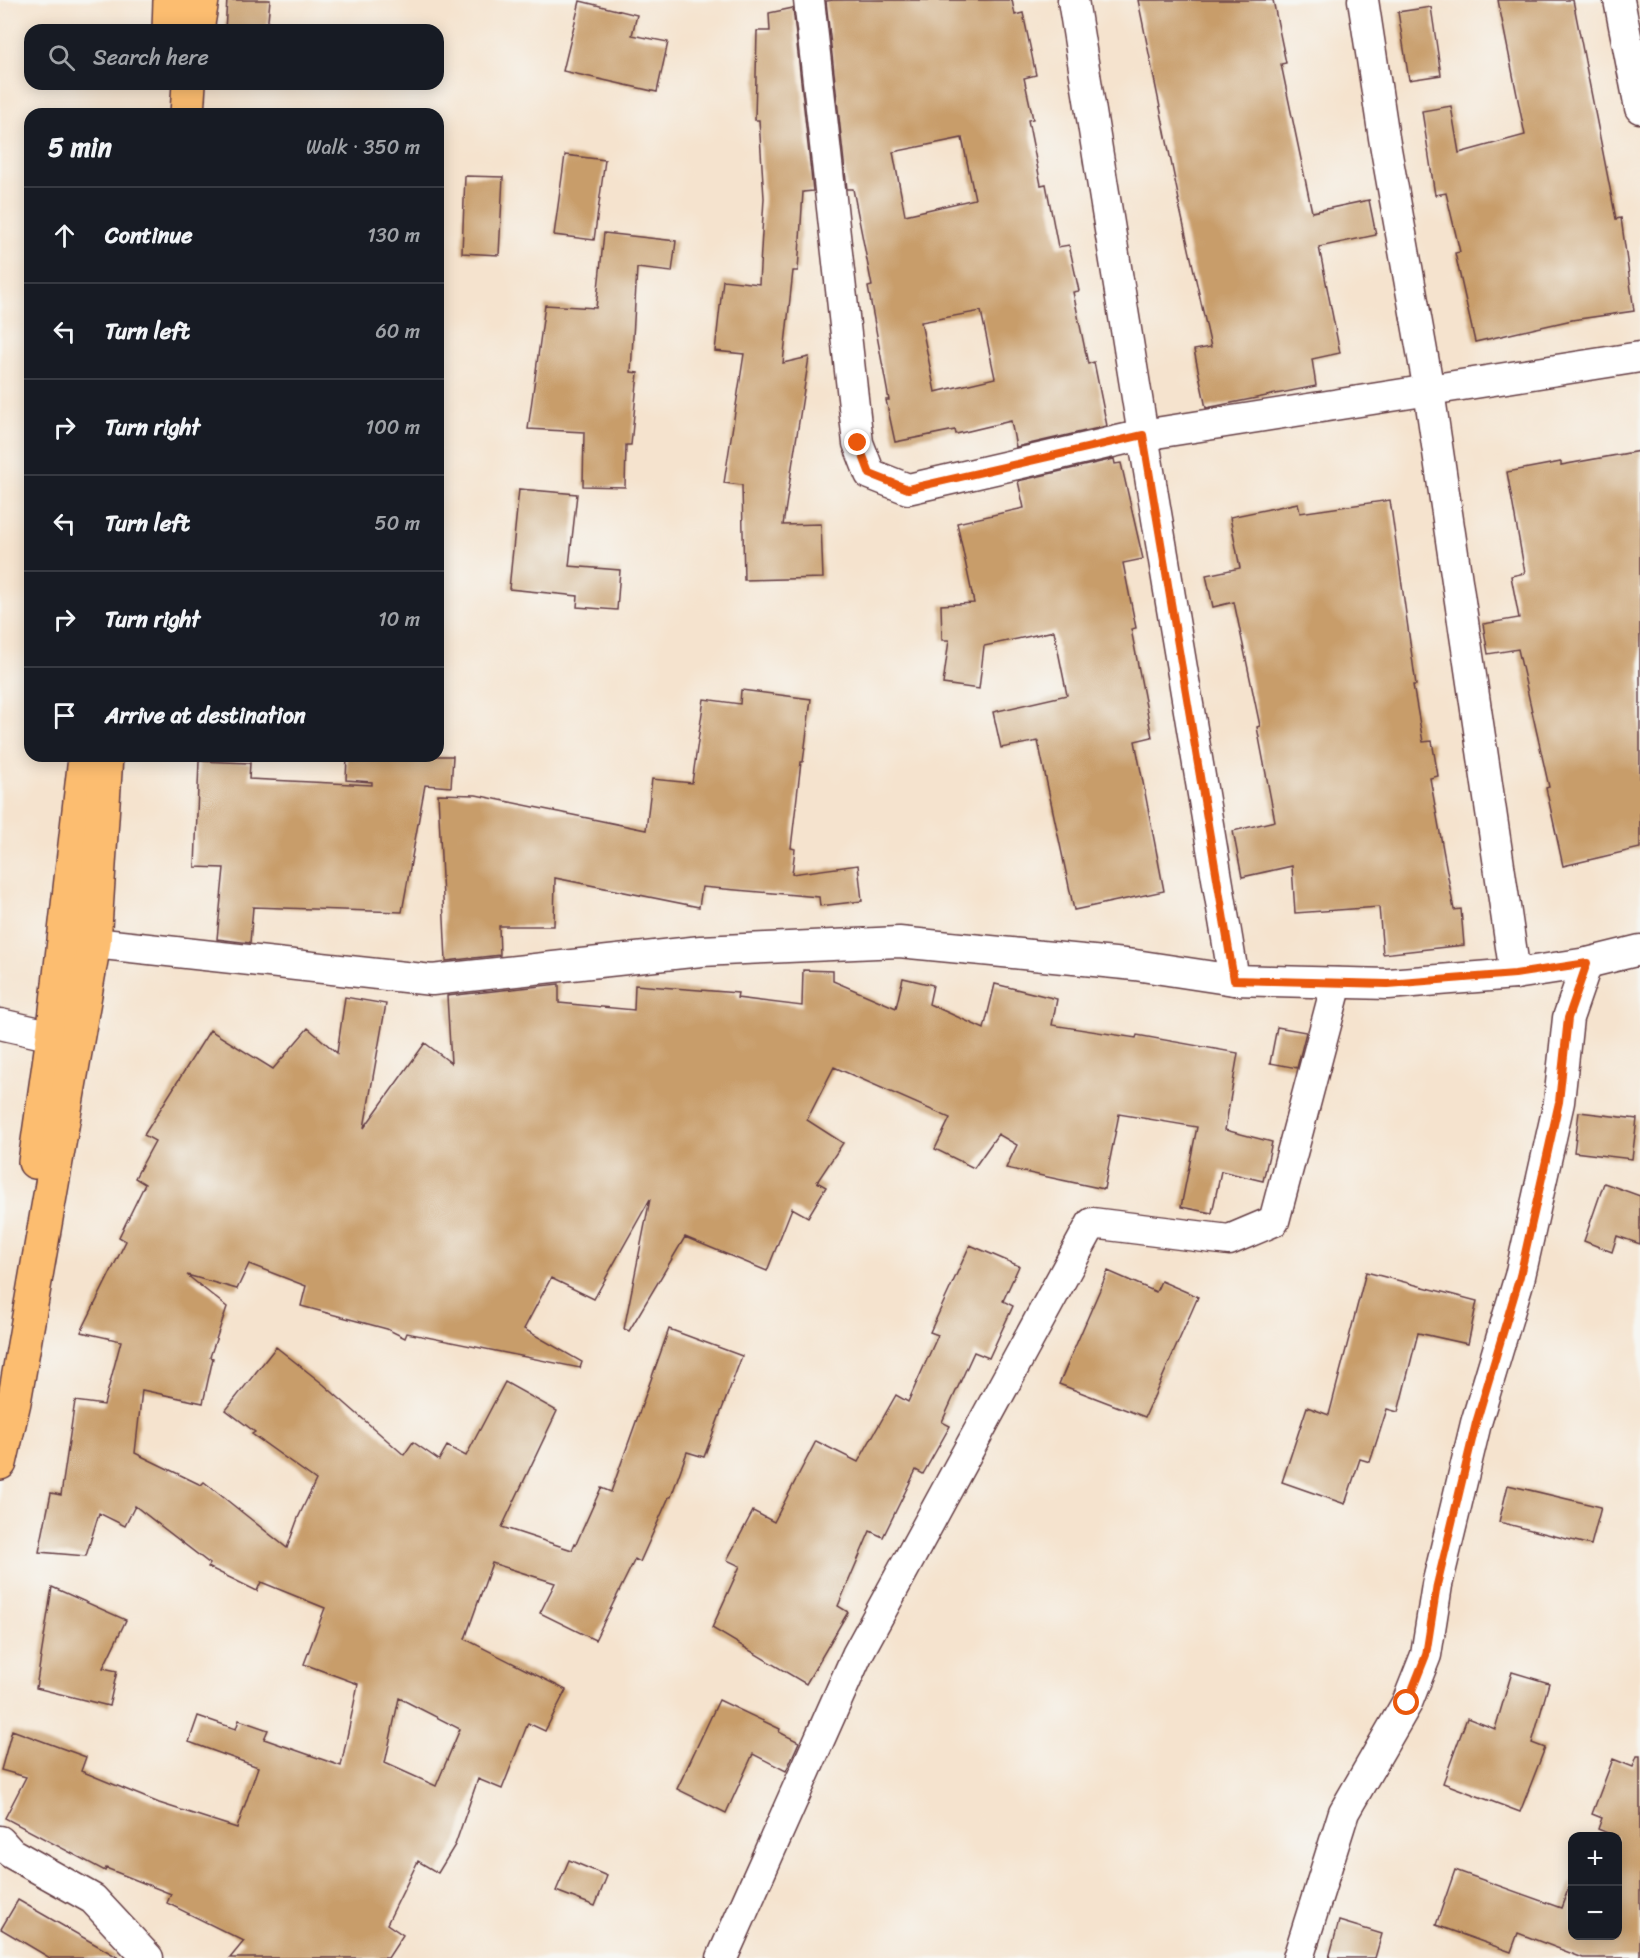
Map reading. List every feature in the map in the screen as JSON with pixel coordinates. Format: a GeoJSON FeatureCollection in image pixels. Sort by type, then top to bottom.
{"type":"FeatureCollection","features":[{"type":"Feature","properties":{"kind":"main road"},"geometry":{"type":"LineString","coordinates":[[169,24],[170,0]]}},
{"type":"Feature","properties":{"kind":"main road"},"geometry":{"type":"LineString","coordinates":[[198,24],[202,0]]}},
{"type":"Feature","properties":{"kind":"main road"},"geometry":{"type":"LineString","coordinates":[[165,108],[167,90]]}},
{"type":"Feature","properties":{"kind":"main road"},"geometry":{"type":"LineString","coordinates":[[187,108],[189,90]]}},
{"type":"Feature","properties":{"kind":"main road"},"geometry":{"type":"LineString","coordinates":[[0,1372],[53,1036],[85,762]]}},
{"type":"Feature","properties":{"kind":"main road"},"geometry":{"type":"LineString","coordinates":[[0,1462],[14,1402],[94,943],[106,762]]}},
{"type":"Feature","properties":{"kind":"street"},"geometry":{"type":"LineString","coordinates":[[809,0],[858,443],[870,474],[908,489],[1143,435],[1640,357]]}},
{"type":"Feature","properties":{"kind":"street"},"geometry":{"type":"LineString","coordinates":[[1073,0],[1234,980]]}},
{"type":"Feature","properties":{"kind":"street"},"geometry":{"type":"LineString","coordinates":[[1363,0],[1384,138],[1430,391],[1515,974]]}},
{"type":"Feature","properties":{"kind":"street"},"geometry":{"type":"LineString","coordinates":[[1618,0],[1640,108]]}},
{"type":"Feature","properties":{"kind":"street"},"geometry":{"type":"LineString","coordinates":[[94,943],[432,980],[701,951],[899,942],[1135,965],[1234,980],[1388,984],[1515,974],[1587,963],[1640,950]]}},
{"type":"Feature","properties":{"kind":"street"},"geometry":{"type":"LineString","coordinates":[[1298,1958],[1344,1812],[1407,1703],[1426,1655],[1437,1585],[1476,1423],[1520,1276],[1556,1114],[1568,1018],[1587,963]]}},
{"type":"Feature","properties":{"kind":"street"},"geometry":{"type":"LineString","coordinates":[[722,1958],[856,1655],[1092,1223],[1229,1240],[1274,1221],[1337,982]]}},
{"type":"Feature","properties":{"kind":"street"},"geometry":{"type":"LineString","coordinates":[[0,1024],[53,1036]]}},
{"type":"Feature","properties":{"kind":"street"},"geometry":{"type":"LineString","coordinates":[[0,1841],[12,1853],[93,1899],[148,1958]]}},
{"type":"Feature","properties":{"kind":"building"},"geometry":{"type":"Polygon","coordinates":[[[227,0],[270,0],[268,24],[225,24],[227,0]]]}},
{"type":"Feature","properties":{"kind":"building"},"geometry":{"type":"Polygon","coordinates":[[[1012,0],[1015,15],[1023,13],[1036,75],[1024,78],[1033,119],[1028,120],[1041,185],[1046,184],[1058,247],[1069,245],[1079,291],[1073,292],[1088,364],[1094,362],[1107,426],[1016,447],[1011,421],[956,434],[955,430],[895,442],[868,287],[872,286],[853,189],[847,189],[826,1],[1012,0]],[[962,138],[893,152],[905,215],[975,199],[962,138]],[[981,311],[921,322],[935,392],[995,378],[981,311]]]}},
{"type":"Feature","properties":{"kind":"building"},"geometry":{"type":"Polygon","coordinates":[[[1138,0],[1273,0],[1286,63],[1281,64],[1312,212],[1369,200],[1376,235],[1319,247],[1340,353],[1312,359],[1316,386],[1206,408],[1194,350],[1211,347],[1178,200],[1138,0]]]}},
{"type":"Feature","properties":{"kind":"building"},"geometry":{"type":"Polygon","coordinates":[[[1498,0],[1573,0],[1616,219],[1621,218],[1634,311],[1572,320],[1475,342],[1455,253],[1460,252],[1446,193],[1435,195],[1422,111],[1451,106],[1459,153],[1525,135],[1498,0]]]}},
{"type":"Feature","properties":{"kind":"building"},"geometry":{"type":"Polygon","coordinates":[[[580,1],[637,15],[632,35],[668,42],[657,92],[563,71],[580,1]]]}},
{"type":"Feature","properties":{"kind":"building"},"geometry":{"type":"Polygon","coordinates":[[[1431,7],[1441,75],[1409,80],[1398,12],[1431,7]]]}},
{"type":"Feature","properties":{"kind":"building"},"geometry":{"type":"Polygon","coordinates":[[[793,8],[813,191],[803,192],[798,271],[793,271],[783,363],[809,357],[783,525],[821,524],[823,578],[744,580],[742,485],[724,483],[744,354],[715,351],[723,280],[759,284],[764,198],[759,120],[755,120],[757,31],[770,31],[769,13],[793,8]]]}},
{"type":"Feature","properties":{"kind":"building"},"geometry":{"type":"Polygon","coordinates":[[[565,155],[605,160],[594,240],[554,235],[565,155]]]}},
{"type":"Feature","properties":{"kind":"building"},"geometry":{"type":"Polygon","coordinates":[[[465,176],[503,177],[499,255],[462,253],[465,176]]]}},
{"type":"Feature","properties":{"kind":"building"},"geometry":{"type":"Polygon","coordinates":[[[604,233],[676,241],[672,272],[637,268],[631,372],[638,373],[631,445],[626,445],[625,487],[583,486],[584,432],[528,429],[545,305],[596,308],[604,233]]]}},
{"type":"Feature","properties":{"kind":"building"},"geometry":{"type":"Polygon","coordinates":[[[1640,451],[1640,848],[1563,866],[1546,788],[1549,787],[1518,649],[1488,654],[1483,624],[1519,618],[1511,576],[1525,573],[1507,472],[1640,451]]]}},
{"type":"Feature","properties":{"kind":"building"},"geometry":{"type":"Polygon","coordinates":[[[1114,459],[1115,464],[1121,463],[1143,559],[1123,563],[1136,628],[1131,629],[1152,737],[1135,741],[1164,891],[1074,910],[1038,741],[1001,748],[993,712],[1067,695],[1054,631],[984,646],[979,689],[943,684],[949,640],[942,640],[941,605],[974,603],[957,523],[1024,508],[1018,481],[1114,459]]]}},
{"type":"Feature","properties":{"kind":"building"},"geometry":{"type":"Polygon","coordinates":[[[519,489],[577,494],[569,566],[620,570],[617,610],[577,607],[578,596],[509,589],[519,489]]]}},
{"type":"Feature","properties":{"kind":"building"},"geometry":{"type":"Polygon","coordinates":[[[1390,500],[1416,685],[1413,685],[1423,742],[1432,741],[1438,776],[1430,778],[1454,910],[1461,909],[1464,945],[1383,954],[1379,907],[1295,913],[1292,866],[1242,877],[1233,831],[1275,821],[1257,727],[1260,726],[1234,602],[1213,607],[1206,575],[1240,568],[1230,517],[1298,503],[1300,513],[1390,500]]]}},
{"type":"Feature","properties":{"kind":"building"},"geometry":{"type":"Polygon","coordinates":[[[741,690],[811,699],[791,848],[795,849],[792,874],[858,865],[862,901],[820,906],[819,897],[702,887],[699,907],[555,878],[554,926],[499,926],[500,955],[446,961],[438,794],[476,795],[646,830],[652,779],[692,783],[704,699],[740,704],[741,690]]]}},
{"type":"Feature","properties":{"kind":"building"},"geometry":{"type":"Polygon","coordinates":[[[444,756],[453,756],[451,787],[425,785],[402,912],[253,907],[250,943],[217,939],[224,868],[195,867],[199,762],[250,763],[249,779],[372,785],[372,782],[346,780],[347,762],[444,762],[444,756]]]}},
{"type":"Feature","properties":{"kind":"building"},"geometry":{"type":"Polygon","coordinates":[[[803,970],[833,971],[833,981],[896,1008],[903,978],[933,985],[929,1004],[984,1029],[995,984],[1057,999],[1052,1025],[1136,1038],[1137,1035],[1238,1053],[1225,1130],[1272,1142],[1263,1181],[1221,1171],[1212,1213],[1181,1207],[1197,1127],[1119,1114],[1104,1189],[1006,1168],[1017,1145],[998,1134],[974,1168],[935,1149],[950,1118],[834,1067],[807,1120],[843,1143],[817,1182],[826,1187],[808,1217],[792,1208],[767,1271],[685,1237],[629,1331],[624,1329],[650,1199],[594,1299],[551,1278],[524,1329],[582,1362],[580,1368],[407,1333],[405,1338],[387,1329],[301,1306],[306,1286],[249,1264],[237,1289],[187,1275],[227,1307],[210,1357],[213,1358],[203,1403],[142,1390],[135,1453],[201,1485],[204,1482],[287,1548],[316,1480],[252,1434],[255,1432],[226,1410],[276,1347],[323,1384],[404,1455],[413,1442],[439,1460],[447,1446],[466,1456],[505,1382],[557,1411],[502,1527],[572,1550],[601,1488],[611,1492],[669,1329],[742,1356],[704,1457],[687,1452],[671,1497],[669,1497],[640,1562],[635,1559],[595,1640],[540,1613],[555,1583],[492,1563],[465,1639],[566,1690],[545,1731],[528,1723],[502,1789],[478,1779],[455,1845],[438,1873],[418,1861],[387,1924],[403,1935],[388,1958],[230,1958],[244,1941],[167,1903],[171,1894],[106,1868],[105,1871],[5,1818],[26,1777],[1,1770],[12,1730],[86,1757],[81,1771],[159,1803],[237,1828],[258,1767],[189,1742],[198,1716],[236,1729],[239,1720],[268,1730],[264,1739],[341,1766],[358,1684],[304,1664],[325,1608],[261,1582],[257,1591],[208,1567],[210,1564],[135,1506],[125,1526],[99,1513],[86,1556],[39,1552],[51,1493],[61,1495],[75,1401],[104,1405],[121,1341],[81,1332],[126,1241],[119,1237],[145,1184],[135,1178],[155,1141],[144,1135],[210,1030],[273,1069],[308,1028],[337,1053],[345,997],[386,1004],[364,1128],[425,1043],[451,1063],[447,996],[559,984],[559,1003],[634,1010],[635,985],[738,993],[737,998],[802,1006],[803,970]],[[399,1698],[385,1763],[436,1786],[460,1729],[399,1698]]]}},
{"type":"Feature","properties":{"kind":"building"},"geometry":{"type":"Polygon","coordinates":[[[1277,1027],[1306,1032],[1297,1068],[1270,1063],[1277,1027]]]}},
{"type":"Feature","properties":{"kind":"building"},"geometry":{"type":"Polygon","coordinates":[[[1579,1112],[1637,1119],[1632,1159],[1574,1152],[1579,1112]]]}},
{"type":"Feature","properties":{"kind":"building"},"geometry":{"type":"Polygon","coordinates":[[[1604,1183],[1640,1196],[1640,1244],[1617,1236],[1612,1252],[1584,1241],[1604,1183]]]}},
{"type":"Feature","properties":{"kind":"building"},"geometry":{"type":"Polygon","coordinates":[[[970,1245],[1019,1266],[1003,1301],[1013,1306],[989,1358],[974,1352],[942,1422],[950,1426],[923,1474],[916,1470],[883,1537],[870,1531],[838,1606],[848,1612],[806,1684],[712,1628],[740,1566],[727,1560],[753,1511],[774,1522],[816,1441],[858,1462],[896,1395],[908,1402],[938,1335],[930,1332],[970,1245]]]}},
{"type":"Feature","properties":{"kind":"building"},"geometry":{"type":"Polygon","coordinates":[[[1108,1271],[1156,1292],[1161,1281],[1198,1297],[1145,1417],[1059,1384],[1108,1271]]]}},
{"type":"Feature","properties":{"kind":"building"},"geometry":{"type":"Polygon","coordinates":[[[1366,1272],[1477,1301],[1468,1344],[1418,1333],[1398,1412],[1387,1409],[1370,1462],[1360,1459],[1345,1504],[1282,1482],[1307,1407],[1329,1415],[1366,1272]]]}},
{"type":"Feature","properties":{"kind":"building"},"geometry":{"type":"Polygon","coordinates":[[[1508,1485],[1601,1507],[1591,1545],[1499,1522],[1508,1485]]]}},
{"type":"Feature","properties":{"kind":"building"},"geometry":{"type":"Polygon","coordinates":[[[52,1587],[126,1620],[103,1668],[117,1671],[109,1706],[36,1688],[52,1587]]]}},
{"type":"Feature","properties":{"kind":"building"},"geometry":{"type":"Polygon","coordinates":[[[1512,1672],[1549,1683],[1532,1743],[1545,1748],[1520,1812],[1443,1783],[1467,1718],[1495,1729],[1512,1672]]]}},
{"type":"Feature","properties":{"kind":"building"},"geometry":{"type":"Polygon","coordinates":[[[719,1700],[780,1729],[779,1732],[799,1742],[786,1771],[753,1754],[726,1813],[677,1789],[719,1700]]]}},
{"type":"Feature","properties":{"kind":"building"},"geometry":{"type":"Polygon","coordinates":[[[1637,1756],[1640,1756],[1640,1958],[1583,1958],[1518,1933],[1511,1952],[1436,1925],[1455,1870],[1561,1908],[1568,1890],[1568,1940],[1622,1940],[1622,1832],[1606,1832],[1598,1829],[1602,1818],[1592,1814],[1613,1759],[1633,1767],[1637,1756]]]}},
{"type":"Feature","properties":{"kind":"building"},"geometry":{"type":"Polygon","coordinates":[[[569,1860],[607,1876],[595,1906],[556,1891],[569,1860]]]}},
{"type":"Feature","properties":{"kind":"building"},"geometry":{"type":"Polygon","coordinates":[[[18,1900],[119,1958],[50,1958],[1,1929],[18,1900]]]}},
{"type":"Feature","properties":{"kind":"building"},"geometry":{"type":"Polygon","coordinates":[[[1339,1921],[1382,1934],[1375,1958],[1329,1958],[1339,1921]]]}},
{"type":"Feature","properties":{"kind":"route"},"geometry":{"type":"LineString","coordinates":[[858,443],[870,474],[908,489],[1143,435],[1234,980],[1388,984],[1515,974],[1587,963],[1568,1018],[1559,1102],[1520,1276],[1476,1423],[1437,1585],[1426,1655],[1407,1703]]}}]}
